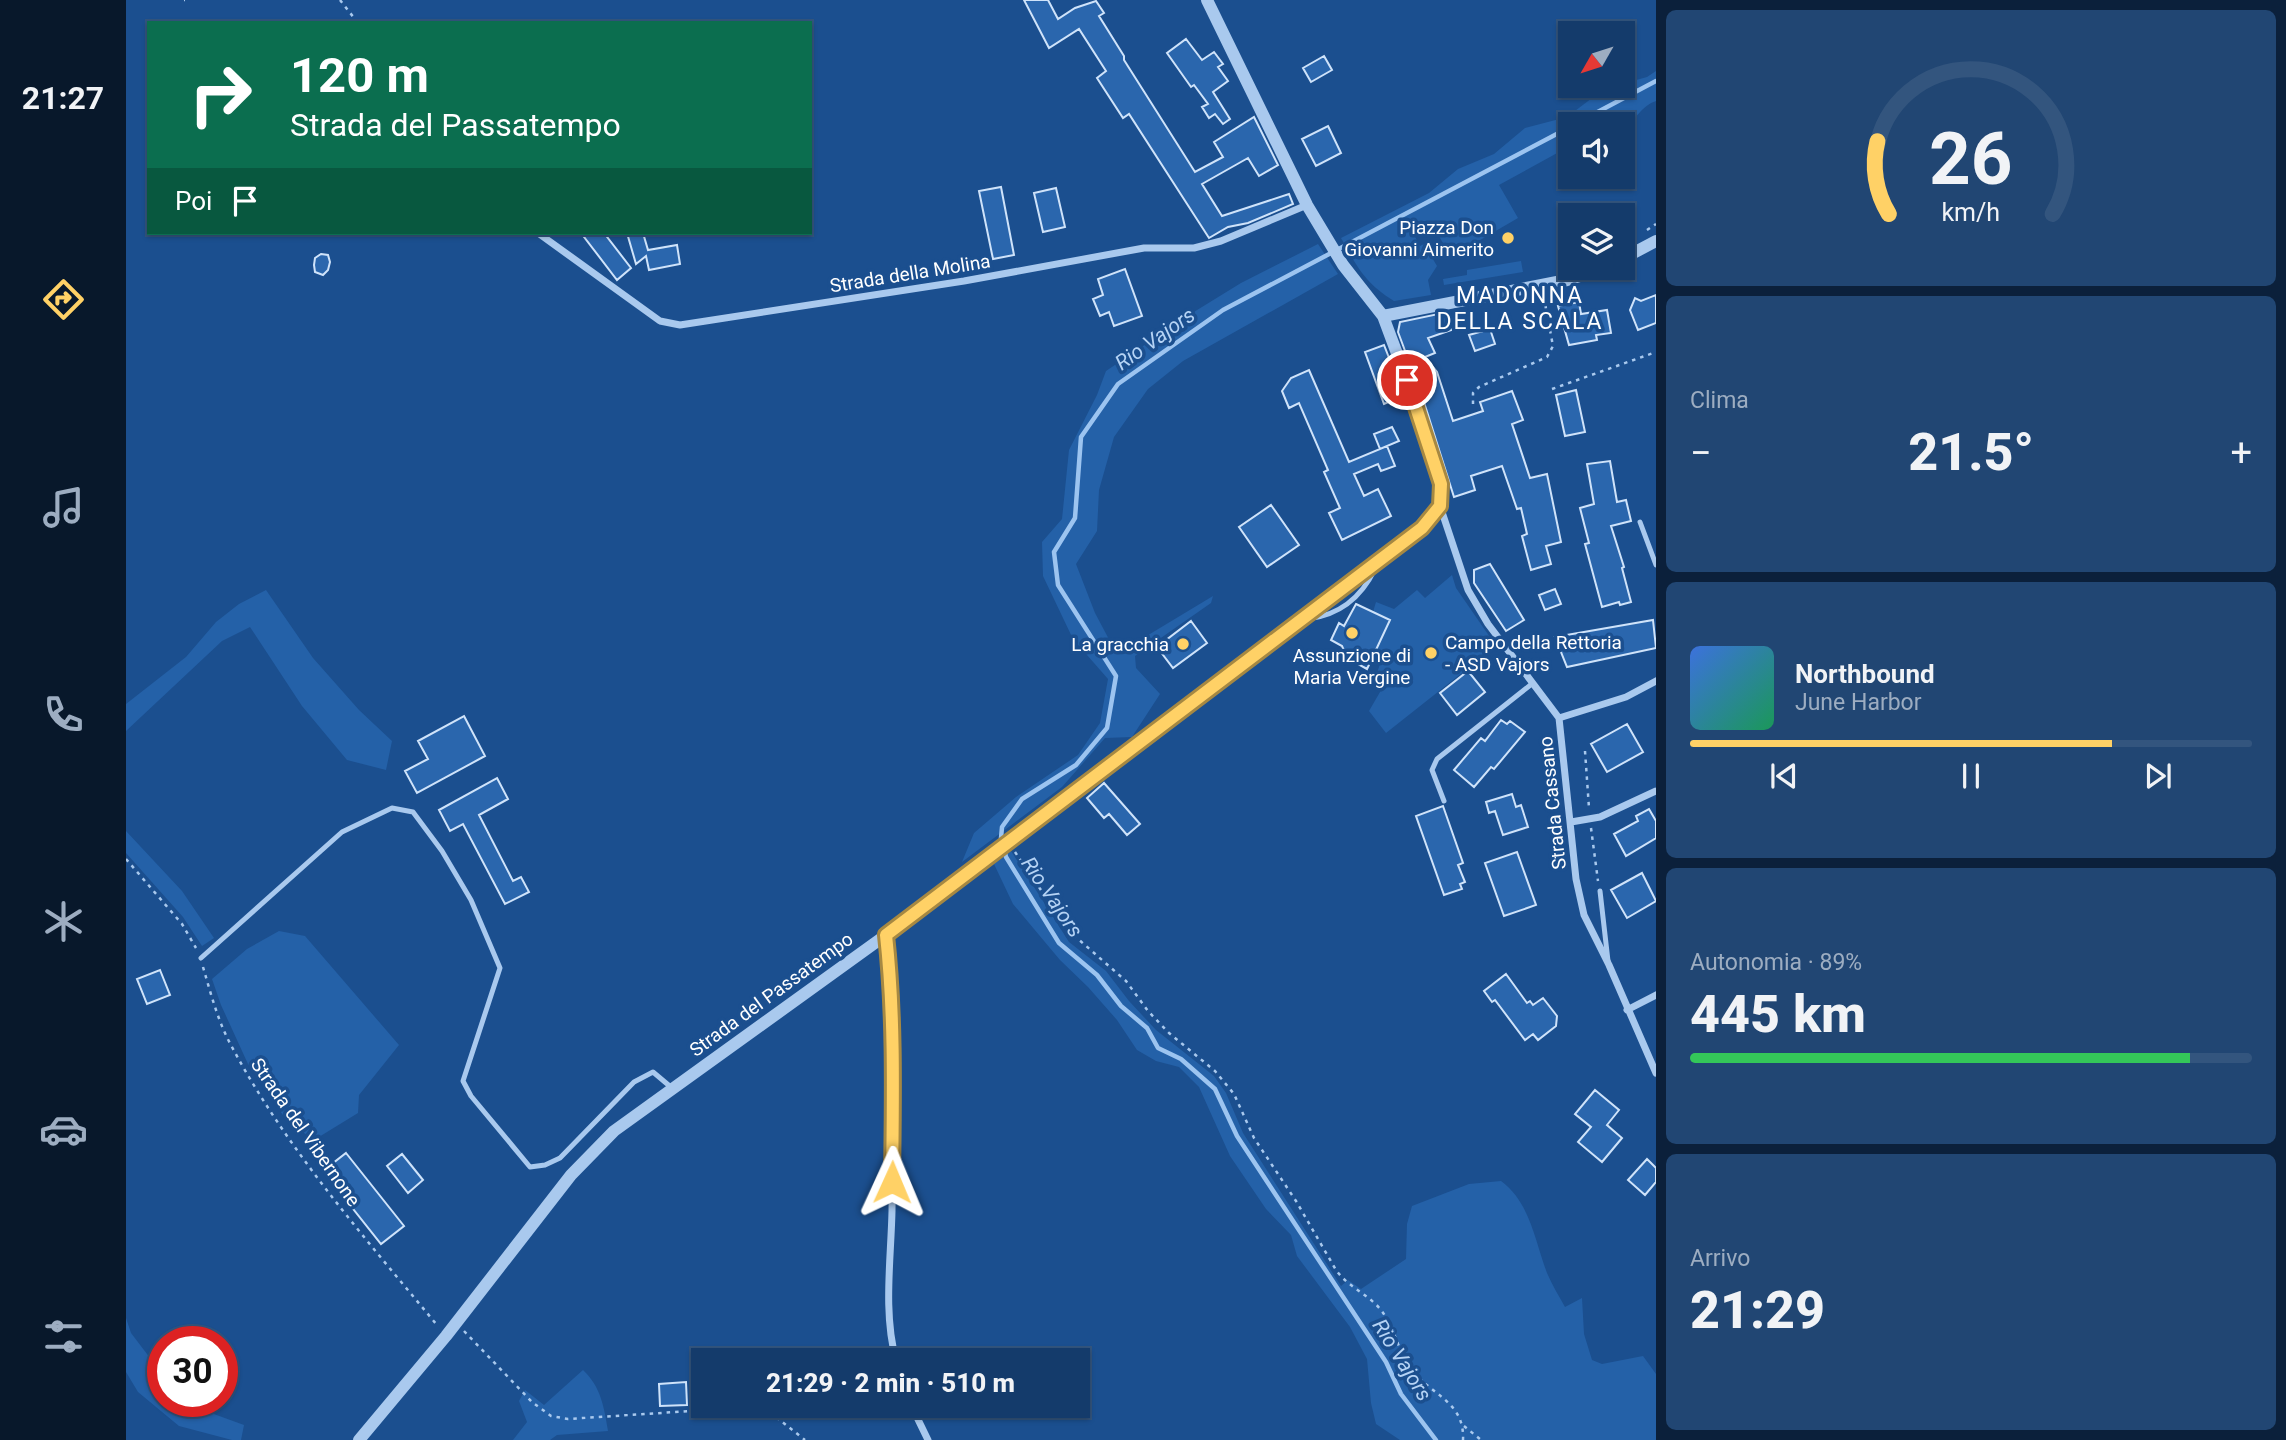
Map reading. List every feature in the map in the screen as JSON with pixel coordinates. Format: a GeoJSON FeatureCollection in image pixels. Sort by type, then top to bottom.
{"type":"FeatureCollection","features":[{"type":"Feature","properties":{"kind":"street"},"geometry":{"type":"LineString","coordinates":[[1207,0],[1307,205],[1343,265],[1383,316],[1415,402],[1441,484],[1440,506]]}},
{"type":"Feature","properties":{"kind":"street","name":"Strada della Molina"},"geometry":{"type":"LineString","coordinates":[[541,235],[660,321],[680,325],[964,281],[1144,248],[1194,248],[1221,241],[1307,205]]}},
{"type":"Feature","properties":{"kind":"street"},"geometry":{"type":"LineString","coordinates":[[1635,252],[1656,241]]}},
{"type":"Feature","properties":{"kind":"street"},"geometry":{"type":"LineString","coordinates":[[1383,316],[1567,280]]}},
{"type":"Feature","properties":{"kind":"street","name":"Strada del Passatempo"},"geometry":{"type":"LineString","coordinates":[[359,1440],[593,1152],[614,1131],[886,935],[1009,842],[1422,528],[1440,506]]}},
{"type":"Feature","properties":{"kind":"street","name":"Strada Cassano"},"geometry":{"type":"LineString","coordinates":[[1440,506],[1468,590],[1489,624],[1559,718],[1576,879],[1584,915],[1656,1073]]}},
{"type":"Feature","properties":{"kind":"street"},"geometry":{"type":"LineString","coordinates":[[1559,718],[1626,697],[1656,681]]}},
{"type":"Feature","properties":{"kind":"street"},"geometry":{"type":"LineString","coordinates":[[1571,822],[1600,817],[1656,791]]}},
{"type":"Feature","properties":{"kind":"street"},"geometry":{"type":"LineString","coordinates":[[886,935],[891,979],[894,1078],[890,1314],[894,1348]]}},
{"type":"Feature","properties":{"kind":"street"},"geometry":{"type":"LineString","coordinates":[[1627,1010],[1656,995]]}},
{"type":"Feature","properties":{"kind":"street"},"geometry":{"type":"LineString","coordinates":[[917,1418],[928,1440]]}},
{"type":"Feature","properties":{"kind":"lane"},"geometry":{"type":"LineString","coordinates":[[1640,522],[1656,565]]}},
{"type":"Feature","properties":{"kind":"lane"},"geometry":{"type":"LineString","coordinates":[[1444,801],[1432,770],[1437,759],[1533,682]]}},
{"type":"Feature","properties":{"kind":"lane"},"geometry":{"type":"LineString","coordinates":[[201,958],[342,832],[392,808],[413,812],[442,851],[471,900],[500,968],[463,1081],[471,1096],[530,1167],[545,1165],[560,1158],[634,1082],[653,1072],[673,1088]]}},
{"type":"Feature","properties":{"kind":"lane"},"geometry":{"type":"LineString","coordinates":[[1600,891],[1609,965]]}},
{"type":"Feature","properties":{"kind":"path"},"geometry":{"type":"LineString","coordinates":[[340,0],[356,21]]}},
{"type":"Feature","properties":{"kind":"path"},"geometry":{"type":"LineString","coordinates":[[1474,404],[1474,393],[1479,387],[1551,353],[1553,346],[1542,285]]}},
{"type":"Feature","properties":{"kind":"path"},"geometry":{"type":"LineString","coordinates":[[1552,390],[1656,352]]}},
{"type":"Feature","properties":{"kind":"path"},"geometry":{"type":"LineString","coordinates":[[1009,842],[1069,931],[1126,981],[1148,1011],[1169,1033],[1216,1071],[1234,1094],[1254,1138],[1296,1201],[1336,1270],[1343,1279],[1379,1308],[1398,1340],[1409,1366],[1444,1397],[1464,1426],[1481,1440]]}},
{"type":"Feature","properties":{"kind":"path","name":"Strada del Vibernone"},"geometry":{"type":"LineString","coordinates":[[126,859],[182,924],[201,958],[214,1006],[231,1046],[281,1126],[360,1232],[446,1336]]}},
{"type":"Feature","properties":{"kind":"path"},"geometry":{"type":"LineString","coordinates":[[456,1323],[532,1402],[551,1416],[568,1419],[722,1409],[776,1417],[806,1440]]}},
{"type":"Feature","properties":{"kind":"path"},"geometry":{"type":"LineString","coordinates":[[1463,1440],[1464,1426]]}},
{"type":"Feature","properties":{"kind":"shaded area"},"geometry":{"type":"Polygon","coordinates":[[[1656,71],[1656,101],[1635,118],[1635,112],[1574,112],[1592,98],[1635,98],[1635,80],[1656,71]]]}},
{"type":"Feature","properties":{"kind":"shaded area"},"geometry":{"type":"Polygon","coordinates":[[[1558,119],[1558,153],[1499,185],[1518,218],[1451,257],[1432,224],[1413,233],[1420,246],[1424,244],[1437,266],[1428,280],[1431,295],[1394,301],[1376,288],[1357,266],[1341,238],[1429,193],[1458,169],[1494,154],[1525,128],[1558,119]]]}},
{"type":"Feature","properties":{"kind":"shaded area"},"geometry":{"type":"Polygon","coordinates":[[[1318,244],[1338,274],[1183,361],[1148,389],[1114,437],[1099,490],[1097,531],[1076,564],[1095,613],[1112,645],[1130,646],[1213,596],[1211,603],[1135,656],[1136,668],[1160,694],[1132,737],[1105,738],[1062,787],[962,862],[974,833],[1016,797],[1078,755],[1100,723],[1108,679],[1073,639],[1043,576],[1042,542],[1062,519],[1069,450],[1106,371],[1241,283],[1318,244]]]}},
{"type":"Feature","properties":{"kind":"shaded area"},"geometry":{"type":"Polygon","coordinates":[[[1521,261],[1523,272],[1444,285],[1443,279],[1467,275],[1467,270],[1521,261]]]}},
{"type":"Feature","properties":{"kind":"shaded area","name":"Campo della Rettoria - ASD Vajors"},"geometry":{"type":"Polygon","coordinates":[[[1452,575],[1456,588],[1496,646],[1386,733],[1369,711],[1387,680],[1377,673],[1380,664],[1371,660],[1390,620],[1373,612],[1376,602],[1394,609],[1417,590],[1425,598],[1452,575]]]}},
{"type":"Feature","properties":{"kind":"shaded area"},"geometry":{"type":"Polygon","coordinates":[[[266,590],[313,658],[359,710],[392,741],[386,770],[347,760],[302,706],[250,627],[222,641],[126,731],[126,704],[186,657],[216,622],[239,604],[266,590]]]}},
{"type":"Feature","properties":{"kind":"shaded area"},"geometry":{"type":"Polygon","coordinates":[[[126,831],[182,891],[214,938],[202,946],[183,917],[126,853],[126,831]]]}},
{"type":"Feature","properties":{"kind":"shaded area"},"geometry":{"type":"Polygon","coordinates":[[[1011,851],[1069,942],[1106,971],[1156,1030],[1214,1076],[1226,1093],[1243,1133],[1341,1286],[1348,1280],[1361,1289],[1406,1259],[1407,1224],[1412,1206],[1469,1184],[1501,1181],[1519,1200],[1525,1211],[1547,1273],[1565,1307],[1582,1298],[1584,1334],[1592,1360],[1602,1364],[1643,1356],[1656,1374],[1656,1440],[1400,1440],[1376,1424],[1367,1359],[1350,1327],[1297,1256],[1291,1235],[1266,1209],[1230,1156],[1199,1087],[1179,1067],[1156,1061],[1137,1050],[1117,1020],[1060,960],[1013,904],[994,864],[1011,851]]]}},
{"type":"Feature","properties":{"kind":"shaded area"},"geometry":{"type":"Polygon","coordinates":[[[279,931],[305,936],[399,1045],[359,1095],[358,1113],[314,1140],[287,1121],[248,1064],[212,979],[247,949],[279,931]]]}},
{"type":"Feature","properties":{"kind":"shaded area"},"geometry":{"type":"Polygon","coordinates":[[[126,1318],[131,1333],[147,1354],[147,1399],[138,1392],[126,1372],[126,1318]]]}},
{"type":"Feature","properties":{"kind":"shaded area"},"geometry":{"type":"Polygon","coordinates":[[[583,1370],[598,1390],[608,1431],[557,1435],[550,1440],[513,1440],[527,1422],[519,1401],[525,1390],[544,1405],[583,1370]]]}},
{"type":"Feature","properties":{"kind":"shaded area"},"geometry":{"type":"Polygon","coordinates":[[[168,1417],[222,1417],[244,1425],[241,1440],[179,1426],[168,1417]]]}},
{"type":"Feature","properties":{"kind":"building"},"geometry":{"type":"Polygon","coordinates":[[[1024,0],[1048,0],[1058,19],[1075,8],[1096,1],[1104,13],[1099,16],[1124,60],[1195,172],[1223,157],[1214,142],[1254,117],[1278,165],[1259,176],[1248,158],[1202,184],[1222,216],[1289,194],[1293,204],[1248,223],[1228,227],[1209,238],[1129,114],[1123,118],[1097,78],[1106,71],[1079,29],[1049,48],[1024,0]]]}},
{"type":"Feature","properties":{"kind":"building"},"geometry":{"type":"Polygon","coordinates":[[[1186,39],[1202,60],[1214,52],[1223,64],[1218,67],[1228,81],[1213,92],[1230,119],[1223,124],[1215,114],[1209,118],[1202,107],[1208,104],[1194,85],[1191,87],[1167,53],[1186,39]]]}},
{"type":"Feature","properties":{"kind":"building"},"geometry":{"type":"Polygon","coordinates":[[[1324,56],[1332,70],[1311,82],[1303,68],[1324,56]]]}},
{"type":"Feature","properties":{"kind":"building"},"geometry":{"type":"Polygon","coordinates":[[[1328,126],[1341,153],[1316,166],[1302,139],[1328,126]]]}},
{"type":"Feature","properties":{"kind":"building"},"geometry":{"type":"Polygon","coordinates":[[[1001,187],[1014,255],[993,259],[979,191],[1001,187]]]}},
{"type":"Feature","properties":{"kind":"building"},"geometry":{"type":"Polygon","coordinates":[[[1056,188],[1065,227],[1043,232],[1034,193],[1056,188]]]}},
{"type":"Feature","properties":{"kind":"building"},"geometry":{"type":"Polygon","coordinates":[[[583,235],[606,235],[631,268],[617,280],[583,235]]]}},
{"type":"Feature","properties":{"kind":"building"},"geometry":{"type":"Polygon","coordinates":[[[628,235],[644,235],[648,250],[677,245],[680,264],[649,270],[646,256],[636,264],[628,235]]]}},
{"type":"Feature","properties":{"kind":"building"},"geometry":{"type":"Polygon","coordinates":[[[321,254],[328,255],[330,262],[323,275],[315,272],[314,265],[315,258],[321,254]]]}},
{"type":"Feature","properties":{"kind":"building"},"geometry":{"type":"Polygon","coordinates":[[[1125,269],[1142,316],[1114,326],[1109,312],[1100,316],[1093,299],[1103,295],[1098,279],[1125,269]]]}},
{"type":"Feature","properties":{"kind":"building"},"geometry":{"type":"Polygon","coordinates":[[[1656,295],[1656,323],[1638,330],[1630,310],[1635,298],[1641,301],[1656,295]]]}},
{"type":"Feature","properties":{"kind":"building"},"geometry":{"type":"Polygon","coordinates":[[[1579,302],[1581,314],[1607,310],[1611,333],[1596,335],[1597,340],[1569,345],[1558,306],[1579,302]]]}},
{"type":"Feature","properties":{"kind":"building"},"geometry":{"type":"Polygon","coordinates":[[[1443,313],[1451,330],[1428,338],[1435,353],[1425,357],[1437,372],[1453,421],[1483,411],[1480,402],[1512,391],[1523,420],[1512,424],[1530,478],[1547,474],[1561,542],[1546,546],[1551,564],[1531,570],[1522,536],[1527,534],[1521,508],[1517,509],[1502,466],[1471,476],[1475,490],[1454,497],[1423,399],[1398,332],[1400,322],[1443,313]]]}},
{"type":"Feature","properties":{"kind":"building"},"geometry":{"type":"Polygon","coordinates":[[[1490,329],[1495,344],[1475,351],[1469,335],[1490,329]]]}},
{"type":"Feature","properties":{"kind":"building"},"geometry":{"type":"Polygon","coordinates":[[[1384,345],[1404,396],[1384,404],[1365,352],[1384,345]]]}},
{"type":"Feature","properties":{"kind":"building"},"geometry":{"type":"Polygon","coordinates":[[[1309,370],[1349,462],[1387,446],[1395,466],[1381,471],[1378,464],[1354,474],[1364,496],[1378,489],[1391,516],[1342,540],[1329,513],[1340,508],[1324,472],[1328,470],[1299,403],[1289,408],[1282,391],[1291,378],[1309,370]]]}},
{"type":"Feature","properties":{"kind":"building"},"geometry":{"type":"Polygon","coordinates":[[[1576,390],[1585,432],[1565,436],[1556,395],[1576,390]]]}},
{"type":"Feature","properties":{"kind":"building"},"geometry":{"type":"Polygon","coordinates":[[[1392,427],[1399,441],[1380,449],[1374,434],[1392,427]]]}},
{"type":"Feature","properties":{"kind":"building"},"geometry":{"type":"Polygon","coordinates":[[[1610,461],[1617,502],[1626,500],[1631,521],[1611,526],[1624,567],[1622,568],[1631,602],[1602,607],[1585,544],[1589,543],[1580,508],[1594,504],[1587,464],[1610,461]]]}},
{"type":"Feature","properties":{"kind":"building"},"geometry":{"type":"Polygon","coordinates":[[[1271,505],[1299,545],[1267,567],[1239,527],[1271,505]]]}},
{"type":"Feature","properties":{"kind":"building"},"geometry":{"type":"Polygon","coordinates":[[[1490,564],[1524,620],[1506,631],[1474,583],[1474,570],[1490,564]]]}},
{"type":"Feature","properties":{"kind":"building"},"geometry":{"type":"Polygon","coordinates":[[[1555,589],[1561,604],[1545,610],[1539,595],[1555,589]]]}},
{"type":"Feature","properties":{"kind":"building","name":"Assunzione di Maria Vergine"},"geometry":{"type":"Polygon","coordinates":[[[1356,604],[1390,620],[1367,669],[1345,653],[1342,646],[1331,640],[1339,623],[1344,626],[1356,604]]]}},
{"type":"Feature","properties":{"kind":"building"},"geometry":{"type":"Polygon","coordinates":[[[1653,620],[1656,648],[1567,667],[1555,637],[1653,620]]]}},
{"type":"Feature","properties":{"kind":"building","name":"La gracchia"},"geometry":{"type":"Polygon","coordinates":[[[1191,621],[1207,643],[1173,668],[1157,647],[1191,621]]]}},
{"type":"Feature","properties":{"kind":"building"},"geometry":{"type":"Polygon","coordinates":[[[1468,671],[1485,692],[1457,715],[1440,693],[1468,671]]]}},
{"type":"Feature","properties":{"kind":"building"},"geometry":{"type":"Polygon","coordinates":[[[464,716],[485,756],[417,793],[405,771],[428,759],[418,741],[464,716]]]}},
{"type":"Feature","properties":{"kind":"building"},"geometry":{"type":"Polygon","coordinates":[[[1501,720],[1507,724],[1510,721],[1525,732],[1494,769],[1491,767],[1474,787],[1454,770],[1481,738],[1485,741],[1501,720]]]}},
{"type":"Feature","properties":{"kind":"building"},"geometry":{"type":"Polygon","coordinates":[[[1627,724],[1643,752],[1607,772],[1591,744],[1627,724]]]}},
{"type":"Feature","properties":{"kind":"building"},"geometry":{"type":"Polygon","coordinates":[[[497,778],[508,799],[479,815],[513,881],[521,877],[529,892],[505,904],[463,824],[450,831],[439,810],[497,778]]]}},
{"type":"Feature","properties":{"kind":"building"},"geometry":{"type":"Polygon","coordinates":[[[1104,783],[1140,824],[1127,835],[1109,814],[1104,818],[1087,798],[1104,783]]]}},
{"type":"Feature","properties":{"kind":"building"},"geometry":{"type":"Polygon","coordinates":[[[1512,794],[1516,807],[1521,805],[1528,827],[1503,835],[1495,811],[1489,813],[1486,802],[1512,794]]]}},
{"type":"Feature","properties":{"kind":"building"},"geometry":{"type":"Polygon","coordinates":[[[1443,806],[1463,863],[1458,865],[1465,882],[1460,884],[1462,889],[1444,895],[1416,816],[1443,806]]]}},
{"type":"Feature","properties":{"kind":"building"},"geometry":{"type":"Polygon","coordinates":[[[1649,809],[1656,821],[1656,838],[1626,856],[1614,834],[1638,821],[1636,816],[1649,809]]]}},
{"type":"Feature","properties":{"kind":"building"},"geometry":{"type":"Polygon","coordinates":[[[1517,852],[1536,905],[1504,916],[1485,863],[1517,852]]]}},
{"type":"Feature","properties":{"kind":"building"},"geometry":{"type":"Polygon","coordinates":[[[1642,873],[1656,901],[1627,918],[1611,890],[1642,873]]]}},
{"type":"Feature","properties":{"kind":"building"},"geometry":{"type":"Polygon","coordinates":[[[160,970],[170,995],[147,1004],[137,979],[160,970]]]}},
{"type":"Feature","properties":{"kind":"building"},"geometry":{"type":"Polygon","coordinates":[[[1506,974],[1527,1003],[1530,1001],[1533,1005],[1543,998],[1557,1016],[1556,1026],[1538,1040],[1533,1034],[1525,1040],[1495,1000],[1492,1002],[1484,991],[1506,974]]]}},
{"type":"Feature","properties":{"kind":"building"},"geometry":{"type":"Polygon","coordinates":[[[1595,1090],[1619,1110],[1607,1125],[1622,1138],[1602,1162],[1578,1142],[1591,1127],[1575,1114],[1595,1090]]]}},
{"type":"Feature","properties":{"kind":"building"},"geometry":{"type":"Polygon","coordinates":[[[346,1153],[404,1226],[381,1244],[323,1171],[346,1153]]]}},
{"type":"Feature","properties":{"kind":"building"},"geometry":{"type":"Polygon","coordinates":[[[402,1154],[423,1180],[408,1193],[387,1166],[402,1154]]]}},
{"type":"Feature","properties":{"kind":"building"},"geometry":{"type":"Polygon","coordinates":[[[1647,1159],[1656,1168],[1656,1182],[1645,1195],[1628,1180],[1647,1159]]]}},
{"type":"Feature","properties":{"kind":"building"},"geometry":{"type":"Polygon","coordinates":[[[686,1382],[687,1405],[660,1406],[659,1384],[686,1382]]]}},
{"type":"Feature","properties":{"kind":"waterway","name":"Rio Vajors"},"geometry":{"type":"LineString","coordinates":[[1598,112],[1656,81]]}},
{"type":"Feature","properties":{"kind":"waterway","name":"Rio Vajors"},"geometry":{"type":"LineString","coordinates":[[1436,1440],[1401,1394],[1386,1362],[1237,1136],[1215,1089],[1181,1059],[1158,1048],[1147,1028],[1121,1006],[1097,975],[1059,943],[1006,857],[1001,838],[1002,827],[1022,799],[1076,765],[1107,728],[1116,676],[1058,585],[1054,552],[1075,518],[1081,437],[1118,384],[1223,310],[1558,133]]}},
{"type":"Feature","properties":{"kind":"place","name":"Piazza Don Giovanni Aimerito"},"geometry":{"type":"Point","coordinates":[1508,238]}},
{"type":"Feature","properties":{"kind":"place","name":"Assunzione di Maria Vergine"},"geometry":{"type":"Point","coordinates":[1352,633]}},
{"type":"Feature","properties":{"kind":"place","name":"La gracchia"},"geometry":{"type":"Point","coordinates":[1183,644]}},
{"type":"Feature","properties":{"kind":"place","name":"Campo della Rettoria - ASD Vajors"},"geometry":{"type":"Point","coordinates":[1431,653]}},
{"type":"Feature","properties":{"kind":"district","name":"MADONNA DELLA SCALA"},"geometry":{"type":"Point","coordinates":[1520,308]}},
{"type":"Feature","properties":{"kind":"route"},"geometry":{"type":"LineString","coordinates":[[892,1182],[894,1078],[891,979],[886,935],[1422,528],[1440,506],[1441,484],[1407,380]]}}]}
